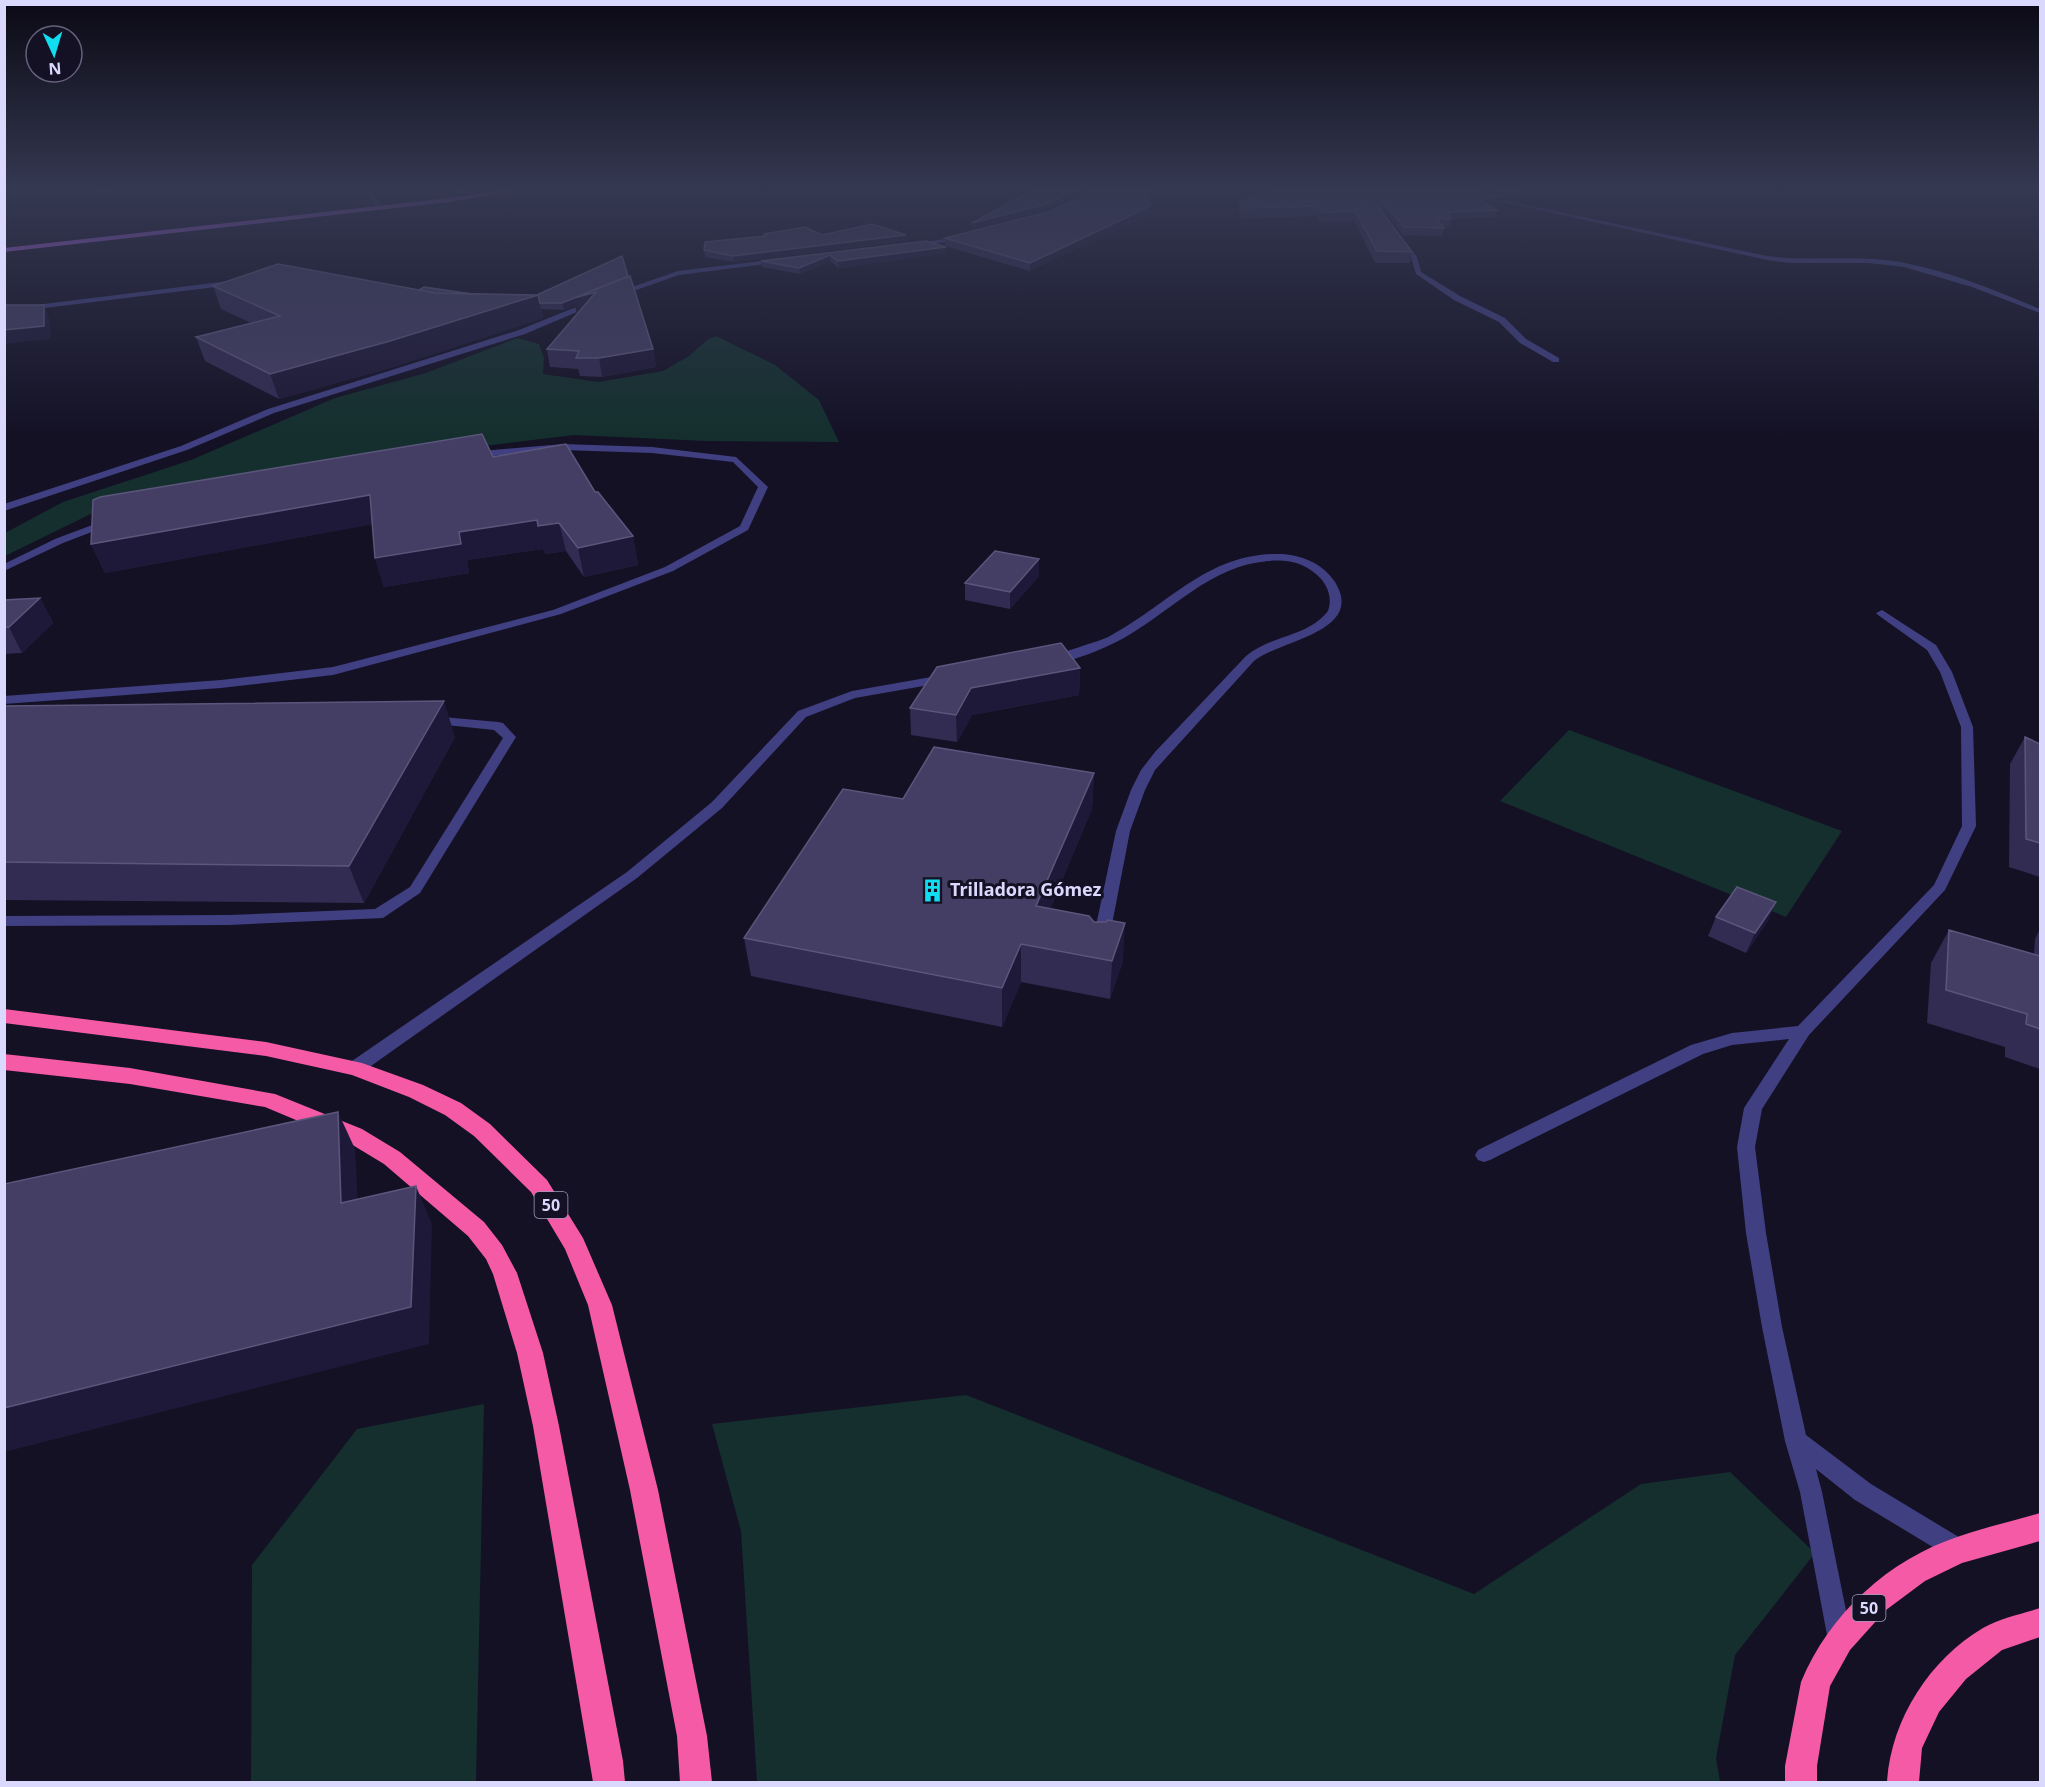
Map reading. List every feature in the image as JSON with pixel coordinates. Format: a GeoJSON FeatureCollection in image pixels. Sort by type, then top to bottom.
{"type":"FeatureCollection","features":[{"type":"Feature","properties":{"kind":"highway","name":"50"},"geometry":{"type":"LineString","coordinates":[[4,1016],[212,1041],[266,1049],[355,1068],[416,1091],[453,1109],[482,1130],[539,1186],[574,1245],[600,1305],[644,1490],[692,1736],[696,1782]]}},
{"type":"Feature","properties":{"kind":"highway"},"geometry":{"type":"LineString","coordinates":[[4,1062],[130,1076],[268,1100],[363,1141],[399,1164],[476,1229],[494,1252],[505,1273],[530,1353],[546,1426],[609,1782]]}},
{"type":"Feature","properties":{"kind":"highway","name":"50"},"geometry":{"type":"LineString","coordinates":[[1801,1782],[1801,1766],[1816,1682],[1840,1640],[1876,1600],[1915,1571],[1959,1550],[2040,1527]]}},
{"type":"Feature","properties":{"kind":"highway"},"geometry":{"type":"LineString","coordinates":[[1903,1782],[1907,1747],[1923,1710],[1955,1668],[1994,1638],[2040,1623]]}},
{"type":"Feature","properties":{"kind":"street"},"geometry":{"type":"LineString","coordinates":[[610,296],[678,273],[691,271]]}},
{"type":"Feature","properties":{"kind":"street"},"geometry":{"type":"LineString","coordinates":[[1418,271],[1457,298],[1502,320],[1523,341],[1556,360]]}},
{"type":"Feature","properties":{"kind":"street"},"geometry":{"type":"LineString","coordinates":[[1927,271],[1975,285],[2040,311]]}},
{"type":"Feature","properties":{"kind":"street"},"geometry":{"type":"LineString","coordinates":[[4,311],[126,297],[201,285],[256,281]]}},
{"type":"Feature","properties":{"kind":"street"},"geometry":{"type":"LineString","coordinates":[[4,508],[184,448],[271,411],[522,332],[600,301]]}},
{"type":"Feature","properties":{"kind":"street"},"geometry":{"type":"LineString","coordinates":[[548,313],[568,314]]}},
{"type":"Feature","properties":{"kind":"street"},"geometry":{"type":"LineString","coordinates":[[4,700],[221,684],[333,671],[557,612],[669,569],[744,528],[763,487],[736,460],[652,450],[563,447],[455,457]]}},
{"type":"Feature","properties":{"kind":"street"},"geometry":{"type":"LineString","coordinates":[[4,568],[59,541],[123,518]]}},
{"type":"Feature","properties":{"kind":"street"},"geometry":{"type":"LineString","coordinates":[[1034,666],[1076,655],[1106,643],[1130,629],[1205,575],[1245,560],[1263,557],[1300,560],[1324,574],[1336,597],[1335,609],[1327,620],[1306,632],[1256,653],[1149,769],[1126,817],[1098,954]]}},
{"type":"Feature","properties":{"kind":"street"},"geometry":{"type":"LineString","coordinates":[[1840,1640],[1811,1492],[1796,1441],[1772,1327],[1756,1233],[1746,1147],[1753,1108],[1803,1031],[1940,887],[1969,825],[1967,727],[1946,672],[1932,648],[1882,613]]}},
{"type":"Feature","properties":{"kind":"street"},"geometry":{"type":"LineString","coordinates":[[355,1068],[622,882],[675,842],[717,806],[802,714],[852,694],[956,677]]}},
{"type":"Feature","properties":{"kind":"street"},"geometry":{"type":"LineString","coordinates":[[4,921],[229,920],[378,914],[415,890],[510,737],[498,726],[413,721]]}},
{"type":"Feature","properties":{"kind":"street"},"geometry":{"type":"LineString","coordinates":[[1484,1155],[1697,1048],[1732,1039],[1803,1031]]}},
{"type":"Feature","properties":{"kind":"street"},"geometry":{"type":"LineString","coordinates":[[1796,1441],[1863,1492],[1959,1550]]}},
{"type":"Feature","properties":{"kind":"green space"},"geometry":{"type":"Polygon","coordinates":[[[716,336],[775,365],[819,400],[839,442],[706,441],[574,435],[434,452],[105,507],[5,556],[5,533],[63,502],[191,460],[335,398],[426,373],[517,338],[539,344],[544,358],[543,374],[598,382],[663,371],[689,356],[707,340],[716,336]]]}},
{"type":"Feature","properties":{"kind":"green space"},"geometry":{"type":"Polygon","coordinates":[[[1569,730],[1842,831],[1786,917],[1500,801],[1569,730]]]}},
{"type":"Feature","properties":{"kind":"green space"},"geometry":{"type":"Polygon","coordinates":[[[966,1395],[1474,1594],[1641,1484],[1730,1472],[1815,1553],[1735,1655],[1716,1758],[1720,1782],[757,1782],[741,1531],[712,1424],[966,1395]]]}},
{"type":"Feature","properties":{"kind":"green space"},"geometry":{"type":"Polygon","coordinates":[[[484,1404],[476,1782],[251,1782],[252,1565],[357,1429],[484,1404]]]}},
{"type":"Feature","properties":{"kind":"building"},"geometry":{"type":"Polygon","coordinates":[[[256,271],[318,271],[435,293],[538,295],[390,341],[270,374],[196,337],[280,316],[213,286],[256,271]]]}},
{"type":"Feature","properties":{"kind":"building"},"geometry":{"type":"Polygon","coordinates":[[[588,271],[627,271],[628,276],[562,303],[540,303],[537,295],[588,271]]]}},
{"type":"Feature","properties":{"kind":"building"},"geometry":{"type":"Polygon","coordinates":[[[630,276],[653,349],[599,358],[576,358],[579,351],[547,349],[596,292],[574,298],[630,276]]]}},
{"type":"Feature","properties":{"kind":"building"},"geometry":{"type":"Polygon","coordinates":[[[424,287],[472,294],[419,290],[424,287]]]}},
{"type":"Feature","properties":{"kind":"building"},"geometry":{"type":"Polygon","coordinates":[[[4,305],[44,305],[44,326],[4,330],[4,305]]]}},
{"type":"Feature","properties":{"kind":"building"},"geometry":{"type":"Polygon","coordinates":[[[482,434],[493,457],[566,444],[595,492],[598,492],[633,536],[578,548],[559,523],[538,526],[537,520],[459,532],[461,544],[375,558],[370,495],[91,544],[93,500],[100,497],[482,434]]]}},
{"type":"Feature","properties":{"kind":"building"},"geometry":{"type":"Polygon","coordinates":[[[995,551],[1039,559],[1010,592],[965,583],[995,551]]]}},
{"type":"Feature","properties":{"kind":"building"},"geometry":{"type":"Polygon","coordinates":[[[40,598],[9,627],[4,627],[4,600],[40,598]]]}},
{"type":"Feature","properties":{"kind":"building"},"geometry":{"type":"Polygon","coordinates":[[[1061,643],[1080,668],[971,688],[956,715],[910,708],[937,667],[1061,643]]]}},
{"type":"Feature","properties":{"kind":"building"},"geometry":{"type":"Polygon","coordinates":[[[444,701],[349,866],[4,862],[4,706],[444,701]]]}},
{"type":"Feature","properties":{"kind":"building"},"geometry":{"type":"Polygon","coordinates":[[[2025,737],[2040,744],[2040,843],[2026,839],[2025,737]]]}},
{"type":"Feature","properties":{"kind":"building","name":"Trilladora Gómez"},"geometry":{"type":"Polygon","coordinates":[[[934,747],[1094,773],[1036,906],[1089,916],[1094,922],[1108,920],[1125,923],[1112,961],[1021,944],[1002,988],[744,938],[843,789],[903,799],[934,747]]]}},
{"type":"Feature","properties":{"kind":"building"},"geometry":{"type":"Polygon","coordinates":[[[1737,887],[1776,902],[1755,933],[1716,917],[1737,887]]]}},
{"type":"Feature","properties":{"kind":"building"},"geometry":{"type":"Polygon","coordinates":[[[1949,930],[2040,956],[2040,1029],[2026,1024],[2027,1014],[1946,990],[1949,930]]]}},
{"type":"Feature","properties":{"kind":"building"},"geometry":{"type":"Polygon","coordinates":[[[338,1112],[341,1203],[416,1186],[411,1307],[4,1408],[4,1184],[338,1112]]]}},
{"type":"Feature","properties":{"kind":"place","name":"Trilladora Gómez"},"geometry":{"type":"Point","coordinates":[932,890]}}]}
